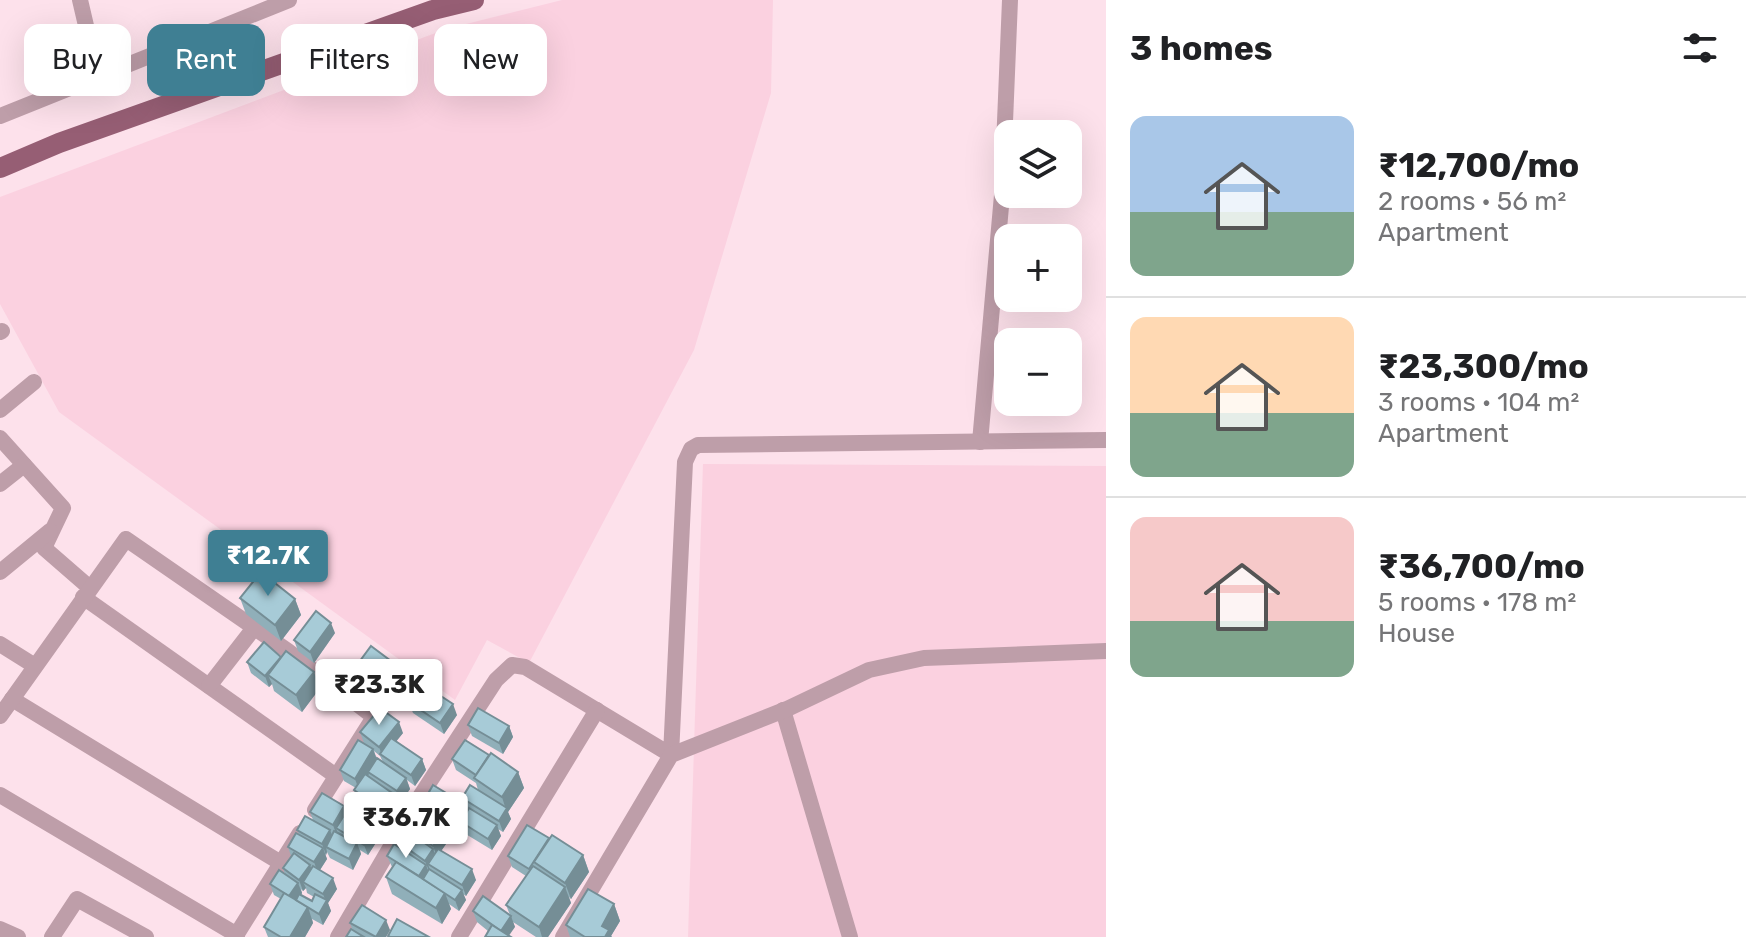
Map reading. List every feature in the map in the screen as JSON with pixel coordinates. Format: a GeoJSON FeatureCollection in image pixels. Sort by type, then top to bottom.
{"type":"FeatureCollection","features":[{"type":"Feature","properties":{"kind":"main road"},"geometry":{"type":"LineString","coordinates":[[0,168],[59,143],[403,21],[474,0]]}},
{"type":"Feature","properties":{"kind":"street"},"geometry":{"type":"LineString","coordinates":[[80,0],[86,24]]}},
{"type":"Feature","properties":{"kind":"street"},"geometry":{"type":"LineString","coordinates":[[131,64],[289,0]]}},
{"type":"Feature","properties":{"kind":"street"},"geometry":{"type":"LineString","coordinates":[[980,442],[1002,195],[1010,0]]}},
{"type":"Feature","properties":{"kind":"street"},"geometry":{"type":"LineString","coordinates":[[0,116],[50,96]]}},
{"type":"Feature","properties":{"kind":"street"},"geometry":{"type":"LineString","coordinates":[[0,410],[34,382]]}},
{"type":"Feature","properties":{"kind":"street"},"geometry":{"type":"LineString","coordinates":[[0,438],[63,508],[44,548],[86,593],[336,776]]}},
{"type":"Feature","properties":{"kind":"street"},"geometry":{"type":"LineString","coordinates":[[563,937],[671,755],[685,462],[691,449],[698,445],[1106,440]]}},
{"type":"Feature","properties":{"kind":"street"},"geometry":{"type":"LineString","coordinates":[[0,484],[24,465]]}},
{"type":"Feature","properties":{"kind":"street"},"geometry":{"type":"LineString","coordinates":[[0,572],[54,527]]}},
{"type":"Feature","properties":{"kind":"street"},"geometry":{"type":"LineString","coordinates":[[0,716],[126,539],[374,717],[236,936],[0,795]]}},
{"type":"Feature","properties":{"kind":"street"},"geometry":{"type":"LineString","coordinates":[[209,686],[254,628]]}},
{"type":"Feature","properties":{"kind":"street"},"geometry":{"type":"LineString","coordinates":[[0,644],[35,666]]}},
{"type":"Feature","properties":{"kind":"street"},"geometry":{"type":"LineString","coordinates":[[671,755],[783,710],[869,670],[924,658],[1106,651]]}},
{"type":"Feature","properties":{"kind":"street"},"geometry":{"type":"LineString","coordinates":[[338,937],[421,795],[506,669],[519,664],[525,667],[671,755]]}},
{"type":"Feature","properties":{"kind":"street"},"geometry":{"type":"LineString","coordinates":[[12,699],[281,863]]}},
{"type":"Feature","properties":{"kind":"street"},"geometry":{"type":"LineString","coordinates":[[459,937],[597,710]]}},
{"type":"Feature","properties":{"kind":"street"},"geometry":{"type":"LineString","coordinates":[[783,710],[850,937]]}},
{"type":"Feature","properties":{"kind":"street"},"geometry":{"type":"LineString","coordinates":[[52,937],[77,899],[146,937]]}},
{"type":"Feature","properties":{"kind":"street"},"geometry":{"type":"LineString","coordinates":[[0,929],[18,937]]}},
{"type":"Feature","properties":{"kind":"shaded area"},"geometry":{"type":"Polygon","coordinates":[[[562,0],[773,0],[771,93],[694,350],[529,663],[487,640],[455,700],[59,412],[0,304],[0,197],[281,91],[281,96],[418,96],[418,40],[434,34],[434,96],[547,96],[547,24],[466,24],[562,0]]]}},
{"type":"Feature","properties":{"kind":"shaded area"},"geometry":{"type":"Polygon","coordinates":[[[703,464],[1106,466],[1106,937],[688,937],[703,464]]]}},
{"type":"Feature","properties":{"kind":"building"},"geometry":{"type":"Polygon","coordinates":[[[261,572],[295,599],[275,625],[240,598],[261,572]]]}},
{"type":"Feature","properties":{"kind":"building"},"geometry":{"type":"Polygon","coordinates":[[[316,611],[331,623],[310,652],[294,640],[316,611]]]}},
{"type":"Feature","properties":{"kind":"building"},"geometry":{"type":"Polygon","coordinates":[[[264,642],[281,657],[265,676],[247,662],[264,642]]]}},
{"type":"Feature","properties":{"kind":"building"},"geometry":{"type":"Polygon","coordinates":[[[371,646],[399,667],[382,690],[354,669],[371,646]]]}},
{"type":"Feature","properties":{"kind":"building"},"geometry":{"type":"Polygon","coordinates":[[[286,651],[314,672],[296,695],[268,675],[286,651]]]}},
{"type":"Feature","properties":{"kind":"building"},"geometry":{"type":"Polygon","coordinates":[[[421,683],[453,704],[440,723],[409,702],[421,683]]]}},
{"type":"Feature","properties":{"kind":"building"},"geometry":{"type":"Polygon","coordinates":[[[380,708],[399,722],[379,747],[360,732],[380,708]]]}},
{"type":"Feature","properties":{"kind":"building"},"geometry":{"type":"Polygon","coordinates":[[[478,708],[509,726],[499,743],[468,725],[478,708]]]}},
{"type":"Feature","properties":{"kind":"building"},"geometry":{"type":"Polygon","coordinates":[[[391,738],[422,759],[411,775],[380,754],[391,738]]]}},
{"type":"Feature","properties":{"kind":"building"},"geometry":{"type":"Polygon","coordinates":[[[358,740],[373,749],[355,779],[340,770],[358,740]]]}},
{"type":"Feature","properties":{"kind":"building"},"geometry":{"type":"Polygon","coordinates":[[[465,740],[489,755],[476,775],[452,759],[465,740]]]}},
{"type":"Feature","properties":{"kind":"building"},"geometry":{"type":"Polygon","coordinates":[[[491,753],[518,772],[502,797],[474,778],[491,753]]]}},
{"type":"Feature","properties":{"kind":"building"},"geometry":{"type":"Polygon","coordinates":[[[377,758],[406,778],[397,791],[368,772],[377,758]]]}},
{"type":"Feature","properties":{"kind":"building"},"geometry":{"type":"Polygon","coordinates":[[[365,774],[395,795],[384,811],[354,790],[365,774]]]}},
{"type":"Feature","properties":{"kind":"building"},"geometry":{"type":"Polygon","coordinates":[[[433,785],[466,805],[446,832],[418,816],[442,833],[433,846],[401,826],[421,800],[443,812],[425,799],[433,785]]]}},
{"type":"Feature","properties":{"kind":"building"},"geometry":{"type":"Polygon","coordinates":[[[470,785],[507,808],[499,821],[462,798],[470,785]]]}},
{"type":"Feature","properties":{"kind":"building"},"geometry":{"type":"Polygon","coordinates":[[[322,793],[344,806],[333,825],[310,812],[322,793]]]}},
{"type":"Feature","properties":{"kind":"building"},"geometry":{"type":"Polygon","coordinates":[[[356,797],[382,812],[372,828],[346,812],[356,797]]]}},
{"type":"Feature","properties":{"kind":"building"},"geometry":{"type":"Polygon","coordinates":[[[469,808],[497,825],[488,839],[461,822],[469,808]]]}},
{"type":"Feature","properties":{"kind":"building"},"geometry":{"type":"Polygon","coordinates":[[[345,814],[373,831],[364,845],[336,828],[345,814]]]}},
{"type":"Feature","properties":{"kind":"building"},"geometry":{"type":"Polygon","coordinates":[[[305,816],[330,830],[322,844],[297,830],[305,816]]]}},
{"type":"Feature","properties":{"kind":"building"},"geometry":{"type":"Polygon","coordinates":[[[527,825],[549,838],[529,869],[508,856],[527,825]]]}},
{"type":"Feature","properties":{"kind":"building"},"geometry":{"type":"Polygon","coordinates":[[[405,829],[433,849],[425,861],[397,841],[405,829]]]}},
{"type":"Feature","properties":{"kind":"building"},"geometry":{"type":"Polygon","coordinates":[[[334,831],[357,843],[349,859],[326,847],[334,831]]]}},
{"type":"Feature","properties":{"kind":"building"},"geometry":{"type":"Polygon","coordinates":[[[296,833],[323,848],[314,862],[288,847],[296,833]]]}},
{"type":"Feature","properties":{"kind":"building"},"geometry":{"type":"Polygon","coordinates":[[[552,835],[583,855],[565,883],[534,862],[552,835]]]}},
{"type":"Feature","properties":{"kind":"building"},"geometry":{"type":"Polygon","coordinates":[[[394,844],[426,865],[419,876],[387,856],[394,844]]]}},
{"type":"Feature","properties":{"kind":"building"},"geometry":{"type":"Polygon","coordinates":[[[438,849],[472,869],[462,885],[428,864],[438,849]]]}},
{"type":"Feature","properties":{"kind":"building"},"geometry":{"type":"Polygon","coordinates":[[[294,853],[310,865],[299,880],[283,868],[294,853]]]}},
{"type":"Feature","properties":{"kind":"building"},"geometry":{"type":"Polygon","coordinates":[[[396,862],[445,893],[436,908],[386,877],[396,862]]]}},
{"type":"Feature","properties":{"kind":"building"},"geometry":{"type":"Polygon","coordinates":[[[313,866],[333,878],[323,894],[303,882],[313,866]]]}},
{"type":"Feature","properties":{"kind":"building"},"geometry":{"type":"Polygon","coordinates":[[[533,866],[565,887],[539,927],[506,905],[533,866]]]}},
{"type":"Feature","properties":{"kind":"building"},"geometry":{"type":"Polygon","coordinates":[[[429,869],[462,890],[455,900],[423,879],[429,869]]]}},
{"type":"Feature","properties":{"kind":"building"},"geometry":{"type":"Polygon","coordinates":[[[279,870],[298,883],[289,896],[270,884],[279,870]]]}},
{"type":"Feature","properties":{"kind":"building"},"geometry":{"type":"Polygon","coordinates":[[[588,889],[614,904],[602,926],[609,930],[605,937],[585,937],[566,925],[588,889]]]}},
{"type":"Feature","properties":{"kind":"building"},"geometry":{"type":"Polygon","coordinates":[[[284,893],[308,907],[290,937],[281,937],[264,927],[284,893]]]}},
{"type":"Feature","properties":{"kind":"building"},"geometry":{"type":"Polygon","coordinates":[[[299,894],[312,901],[315,894],[327,900],[319,914],[296,900],[299,894]]]}},
{"type":"Feature","properties":{"kind":"building"},"geometry":{"type":"Polygon","coordinates":[[[483,896],[511,916],[501,931],[473,911],[483,896]]]}},
{"type":"Feature","properties":{"kind":"building"},"geometry":{"type":"Polygon","coordinates":[[[362,905],[386,920],[376,937],[350,923],[362,905]]]}},
{"type":"Feature","properties":{"kind":"building"},"geometry":{"type":"Polygon","coordinates":[[[397,919],[429,937],[388,936],[397,919]]]}},
{"type":"Feature","properties":{"kind":"building"},"geometry":{"type":"Polygon","coordinates":[[[492,925],[511,937],[485,937],[492,925]]]}},
{"type":"Feature","properties":{"kind":"building"},"geometry":{"type":"Polygon","coordinates":[[[351,929],[364,937],[346,937],[351,929]]]}}]}
